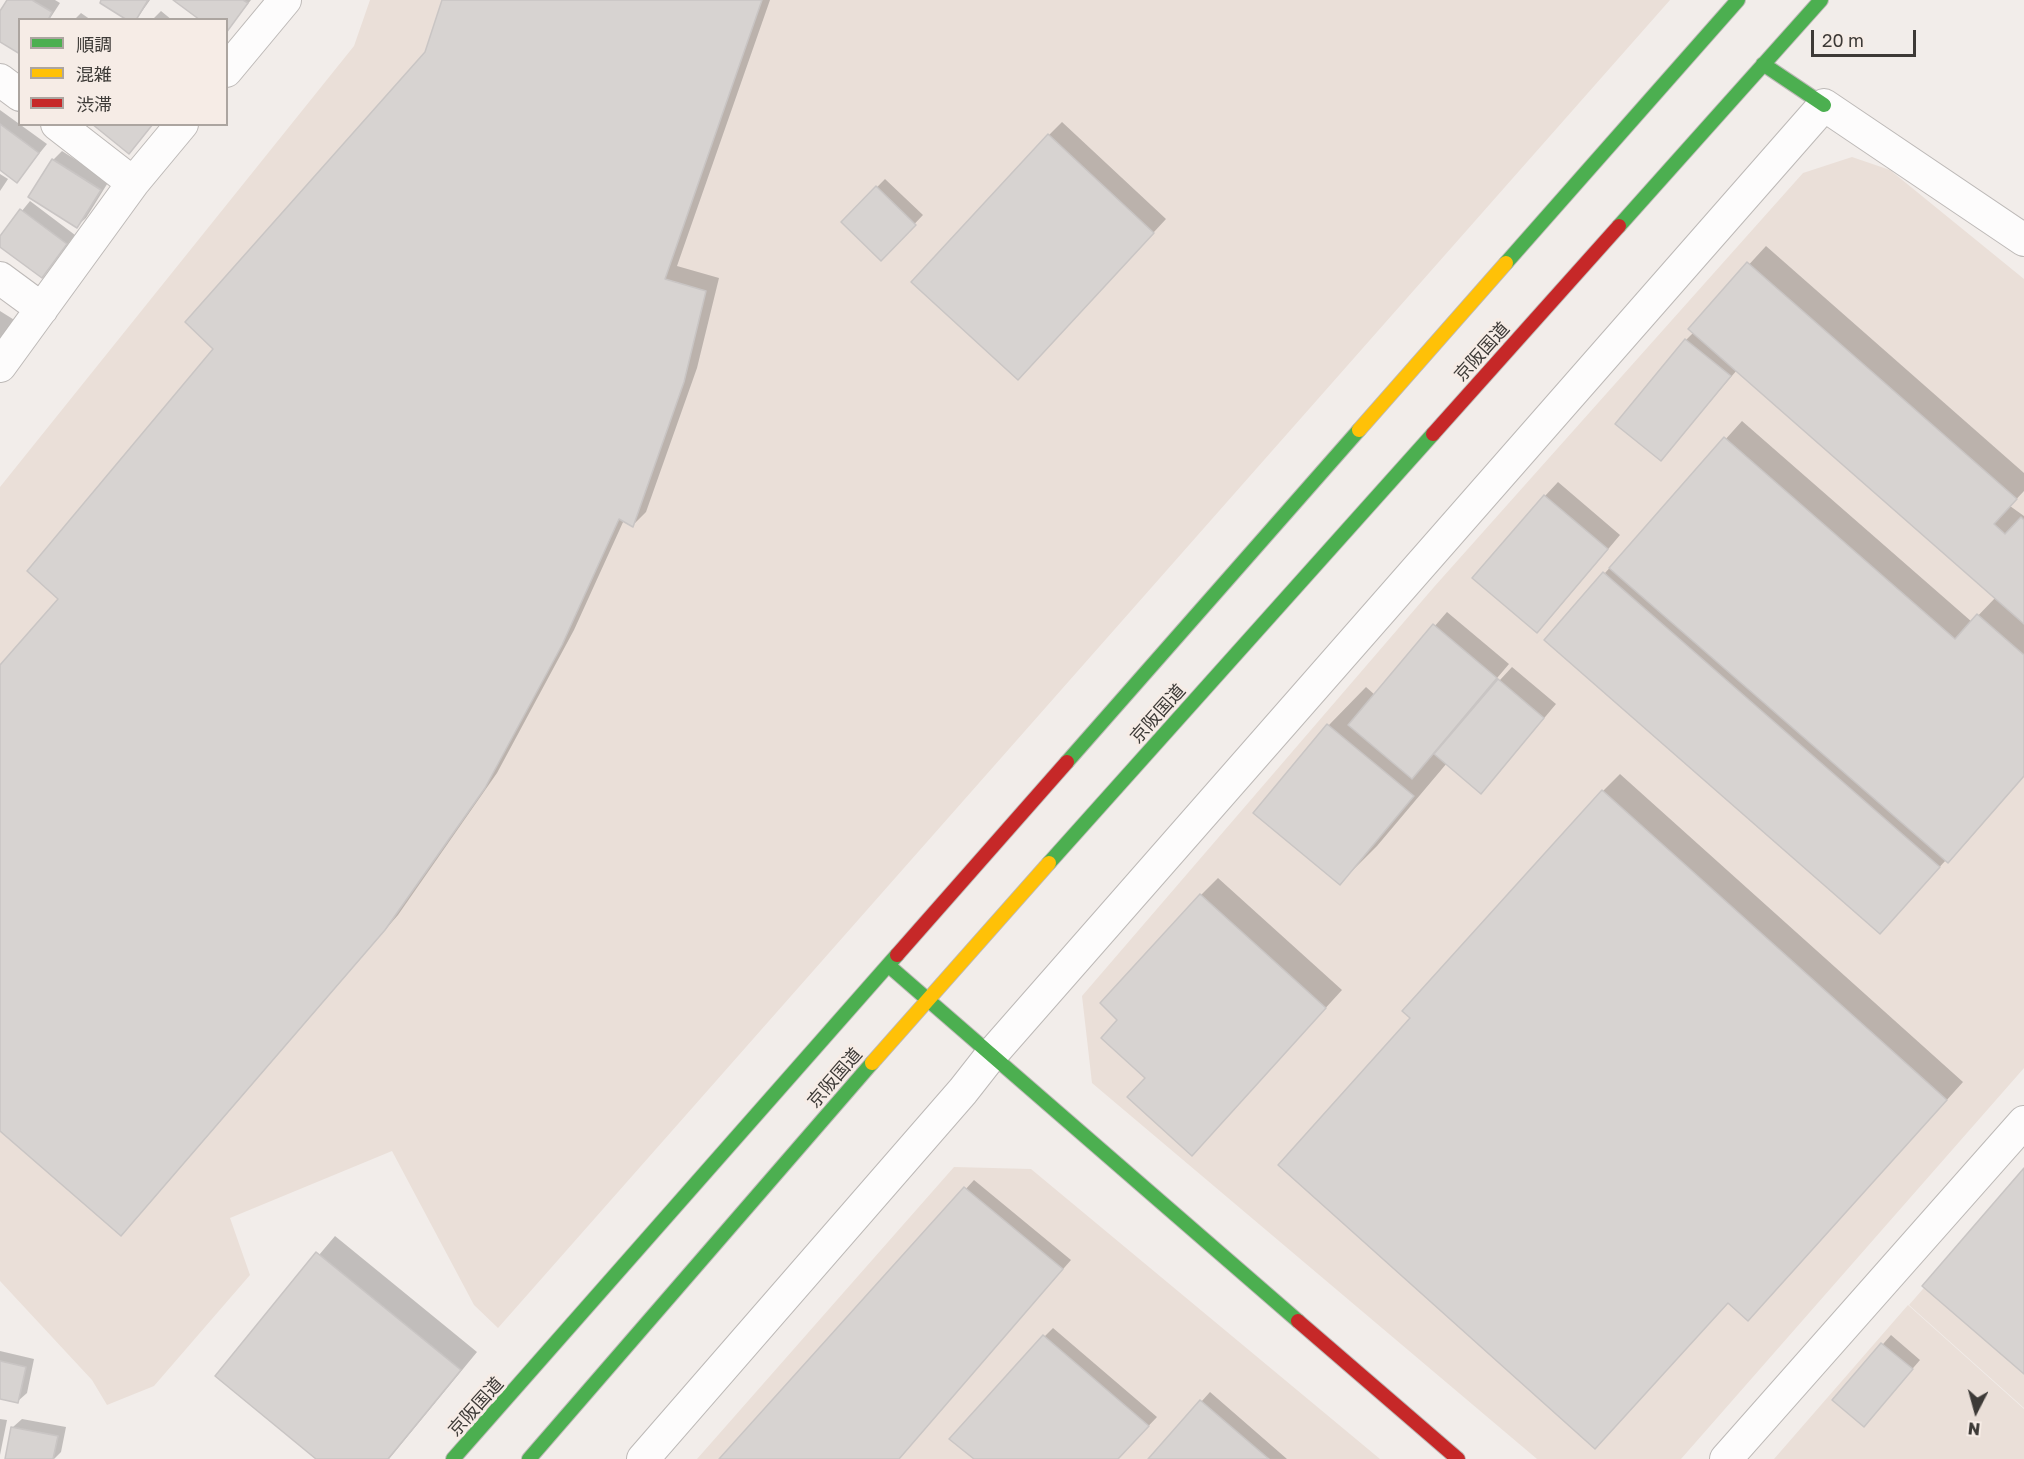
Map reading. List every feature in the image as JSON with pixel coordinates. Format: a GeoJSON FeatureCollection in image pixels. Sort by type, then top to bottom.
{"type":"FeatureCollection","features":[{"type":"Feature","properties":{"kind":"main road","name":"京阪国道"},"geometry":{"type":"LineString","coordinates":[[453,1459],[1738,0]]}},
{"type":"Feature","properties":{"kind":"main road","name":"京阪国道"},"geometry":{"type":"LineString","coordinates":[[529,1459],[928,999],[1821,0]]}},
{"type":"Feature","properties":{"kind":"main road"},"geometry":{"type":"LineString","coordinates":[[1763,64],[1824,105]]}},
{"type":"Feature","properties":{"kind":"main road"},"geometry":{"type":"LineString","coordinates":[[889,966],[1458,1459]]}},
{"type":"Feature","properties":{"kind":"street"},"geometry":{"type":"LineString","coordinates":[[228,69],[285,0]]}},
{"type":"Feature","properties":{"kind":"street"},"geometry":{"type":"LineString","coordinates":[[0,80],[18,94]]}},
{"type":"Feature","properties":{"kind":"street"},"geometry":{"type":"LineString","coordinates":[[643,1459],[963,1091],[992,1054],[1824,105],[2024,240]]}},
{"type":"Feature","properties":{"kind":"street"},"geometry":{"type":"LineString","coordinates":[[60,126],[134,183]]}},
{"type":"Feature","properties":{"kind":"street"},"geometry":{"type":"LineString","coordinates":[[0,366],[134,183],[180,126]]}},
{"type":"Feature","properties":{"kind":"street"},"geometry":{"type":"LineString","coordinates":[[0,278],[42,309]]}},
{"type":"Feature","properties":{"kind":"street"},"geometry":{"type":"LineString","coordinates":[[1726,1459],[2024,1122]]}},
{"type":"Feature","properties":{"kind":"shaded area"},"geometry":{"type":"Polygon","coordinates":[[[370,0],[1670,0],[498,1328],[474,1305],[392,1151],[230,1218],[250,1275],[154,1386],[107,1405],[92,1380],[0,1281],[0,487],[354,46],[370,0]]]}},
{"type":"Feature","properties":{"kind":"shaded area"},"geometry":{"type":"Polygon","coordinates":[[[1852,157],[1890,170],[2024,279],[2024,1068],[1681,1459],[1537,1459],[1092,1083],[1082,996],[1434,587],[1803,173],[1852,157]]]}},
{"type":"Feature","properties":{"kind":"shaded area"},"geometry":{"type":"Polygon","coordinates":[[[954,1167],[1031,1169],[1380,1459],[697,1459],[954,1167]]]}},
{"type":"Feature","properties":{"kind":"shaded area"},"geometry":{"type":"Polygon","coordinates":[[[2024,1173],[2024,1408],[1909,1305],[2024,1173]]]}},
{"type":"Feature","properties":{"kind":"shaded area"},"geometry":{"type":"Polygon","coordinates":[[[1908,1305],[2024,1409],[2024,1459],[1774,1459],[1908,1305]]]}},
{"type":"Feature","properties":{"kind":"building"},"geometry":{"type":"Polygon","coordinates":[[[7,0],[32,0],[52,12],[49,18],[18,18],[18,53],[0,42],[0,11],[7,0]]]}},
{"type":"Feature","properties":{"kind":"building"},"geometry":{"type":"Polygon","coordinates":[[[101,0],[148,0],[137,18],[124,18],[100,3],[101,0]]]}},
{"type":"Feature","properties":{"kind":"building"},"geometry":{"type":"Polygon","coordinates":[[[173,0],[243,0],[248,3],[228,30],[228,18],[197,18],[173,0]]]}},
{"type":"Feature","properties":{"kind":"building"},"geometry":{"type":"Polygon","coordinates":[[[442,0],[762,0],[665,279],[706,291],[684,382],[633,527],[619,519],[562,645],[485,788],[385,930],[121,1236],[0,1131],[0,665],[58,599],[27,571],[213,349],[185,322],[425,52],[442,0]]]}},
{"type":"Feature","properties":{"kind":"building"},"geometry":{"type":"Polygon","coordinates":[[[0,124],[39,153],[17,183],[0,170],[0,124]]]}},
{"type":"Feature","properties":{"kind":"building"},"geometry":{"type":"Polygon","coordinates":[[[94,126],[151,126],[129,154],[94,126]]]}},
{"type":"Feature","properties":{"kind":"building"},"geometry":{"type":"Polygon","coordinates":[[[1048,134],[1154,233],[1018,380],[911,282],[1048,134]]]}},
{"type":"Feature","properties":{"kind":"building"},"geometry":{"type":"Polygon","coordinates":[[[52,159],[101,190],[77,228],[28,197],[52,159]]]}},
{"type":"Feature","properties":{"kind":"building"},"geometry":{"type":"Polygon","coordinates":[[[876,186],[916,225],[881,261],[841,222],[876,186]]]}},
{"type":"Feature","properties":{"kind":"building"},"geometry":{"type":"Polygon","coordinates":[[[20,209],[67,244],[42,278],[0,247],[0,236],[20,209]]]}},
{"type":"Feature","properties":{"kind":"building"},"geometry":{"type":"Polygon","coordinates":[[[1747,262],[2017,499],[1994,524],[2005,534],[2021,517],[2024,520],[2024,624],[1688,329],[1747,262]]]}},
{"type":"Feature","properties":{"kind":"building"},"geometry":{"type":"Polygon","coordinates":[[[1685,339],[1731,376],[1661,461],[1615,424],[1685,339]]]}},
{"type":"Feature","properties":{"kind":"building"},"geometry":{"type":"Polygon","coordinates":[[[1724,437],[1955,639],[1977,614],[2024,655],[2024,776],[1948,863],[1609,568],[1724,437]]]}},
{"type":"Feature","properties":{"kind":"building"},"geometry":{"type":"Polygon","coordinates":[[[1544,495],[1608,549],[1537,633],[1472,578],[1544,495]]]}},
{"type":"Feature","properties":{"kind":"building"},"geometry":{"type":"Polygon","coordinates":[[[1603,572],[1940,867],[1880,934],[1544,640],[1603,572]]]}},
{"type":"Feature","properties":{"kind":"building"},"geometry":{"type":"Polygon","coordinates":[[[1433,624],[1497,678],[1412,779],[1348,725],[1433,624]]]}},
{"type":"Feature","properties":{"kind":"building"},"geometry":{"type":"Polygon","coordinates":[[[1498,679],[1544,718],[1481,794],[1434,754],[1498,679]]]}},
{"type":"Feature","properties":{"kind":"building"},"geometry":{"type":"Polygon","coordinates":[[[1327,724],[1414,796],[1340,885],[1253,813],[1327,724]]]}},
{"type":"Feature","properties":{"kind":"building"},"geometry":{"type":"Polygon","coordinates":[[[1602,790],[1947,1100],[1748,1321],[1728,1303],[1595,1449],[1278,1165],[1410,1018],[1402,1011],[1602,790]]]}},
{"type":"Feature","properties":{"kind":"building"},"geometry":{"type":"Polygon","coordinates":[[[1200,894],[1326,1008],[1192,1156],[1127,1097],[1145,1078],[1101,1038],[1117,1020],[1100,1003],[1200,894]]]}},
{"type":"Feature","properties":{"kind":"building"},"geometry":{"type":"Polygon","coordinates":[[[2024,1168],[2024,1374],[1922,1286],[2024,1168]]]}},
{"type":"Feature","properties":{"kind":"building"},"geometry":{"type":"Polygon","coordinates":[[[964,1187],[1063,1269],[899,1459],[719,1459],[964,1187]]]}},
{"type":"Feature","properties":{"kind":"building"},"geometry":{"type":"Polygon","coordinates":[[[316,1252],[461,1370],[388,1459],[316,1459],[215,1376],[316,1252]]]}},
{"type":"Feature","properties":{"kind":"building"},"geometry":{"type":"Polygon","coordinates":[[[1043,1335],[1149,1426],[1118,1459],[974,1459],[949,1439],[1043,1335]]]}},
{"type":"Feature","properties":{"kind":"building"},"geometry":{"type":"Polygon","coordinates":[[[1881,1343],[1913,1369],[1864,1427],[1832,1400],[1881,1343]]]}},
{"type":"Feature","properties":{"kind":"building"},"geometry":{"type":"Polygon","coordinates":[[[0,1361],[26,1367],[18,1403],[0,1399],[0,1361]]]}},
{"type":"Feature","properties":{"kind":"building"},"geometry":{"type":"Polygon","coordinates":[[[1200,1400],[1269,1459],[1148,1459],[1200,1400]]]}},
{"type":"Feature","properties":{"kind":"building"},"geometry":{"type":"Polygon","coordinates":[[[11,1427],[58,1436],[53,1459],[5,1459],[11,1427]]]}},
{"type":"Feature","properties":{"kind":"traffic: fast"},"geometry":{"type":"LineString","coordinates":[[1506,263],[1738,0]]}},
{"type":"Feature","properties":{"kind":"traffic: fast"},"geometry":{"type":"LineString","coordinates":[[1619,226],[1821,0]]}},
{"type":"Feature","properties":{"kind":"traffic: fast"},"geometry":{"type":"LineString","coordinates":[[1763,64],[1824,105]]}},
{"type":"Feature","properties":{"kind":"traffic: fast"},"geometry":{"type":"LineString","coordinates":[[1067,762],[1359,430]]}},
{"type":"Feature","properties":{"kind":"traffic: fast"},"geometry":{"type":"LineString","coordinates":[[1049,863],[1433,434]]}},
{"type":"Feature","properties":{"kind":"traffic: fast"},"geometry":{"type":"LineString","coordinates":[[453,1459],[897,955]]}},
{"type":"Feature","properties":{"kind":"traffic: fast"},"geometry":{"type":"LineString","coordinates":[[889,966],[1298,1321]]}},
{"type":"Feature","properties":{"kind":"traffic: fast"},"geometry":{"type":"LineString","coordinates":[[529,1459],[872,1063]]}},
{"type":"Feature","properties":{"kind":"traffic: slow"},"geometry":{"type":"LineString","coordinates":[[1359,430],[1506,263]]}},
{"type":"Feature","properties":{"kind":"traffic: slow"},"geometry":{"type":"LineString","coordinates":[[872,1063],[1049,863]]}},
{"type":"Feature","properties":{"kind":"traffic: jam"},"geometry":{"type":"LineString","coordinates":[[1433,434],[1619,226]]}},
{"type":"Feature","properties":{"kind":"traffic: jam"},"geometry":{"type":"LineString","coordinates":[[897,955],[1067,762]]}},
{"type":"Feature","properties":{"kind":"traffic: jam"},"geometry":{"type":"LineString","coordinates":[[1298,1321],[1458,1459]]}}]}
